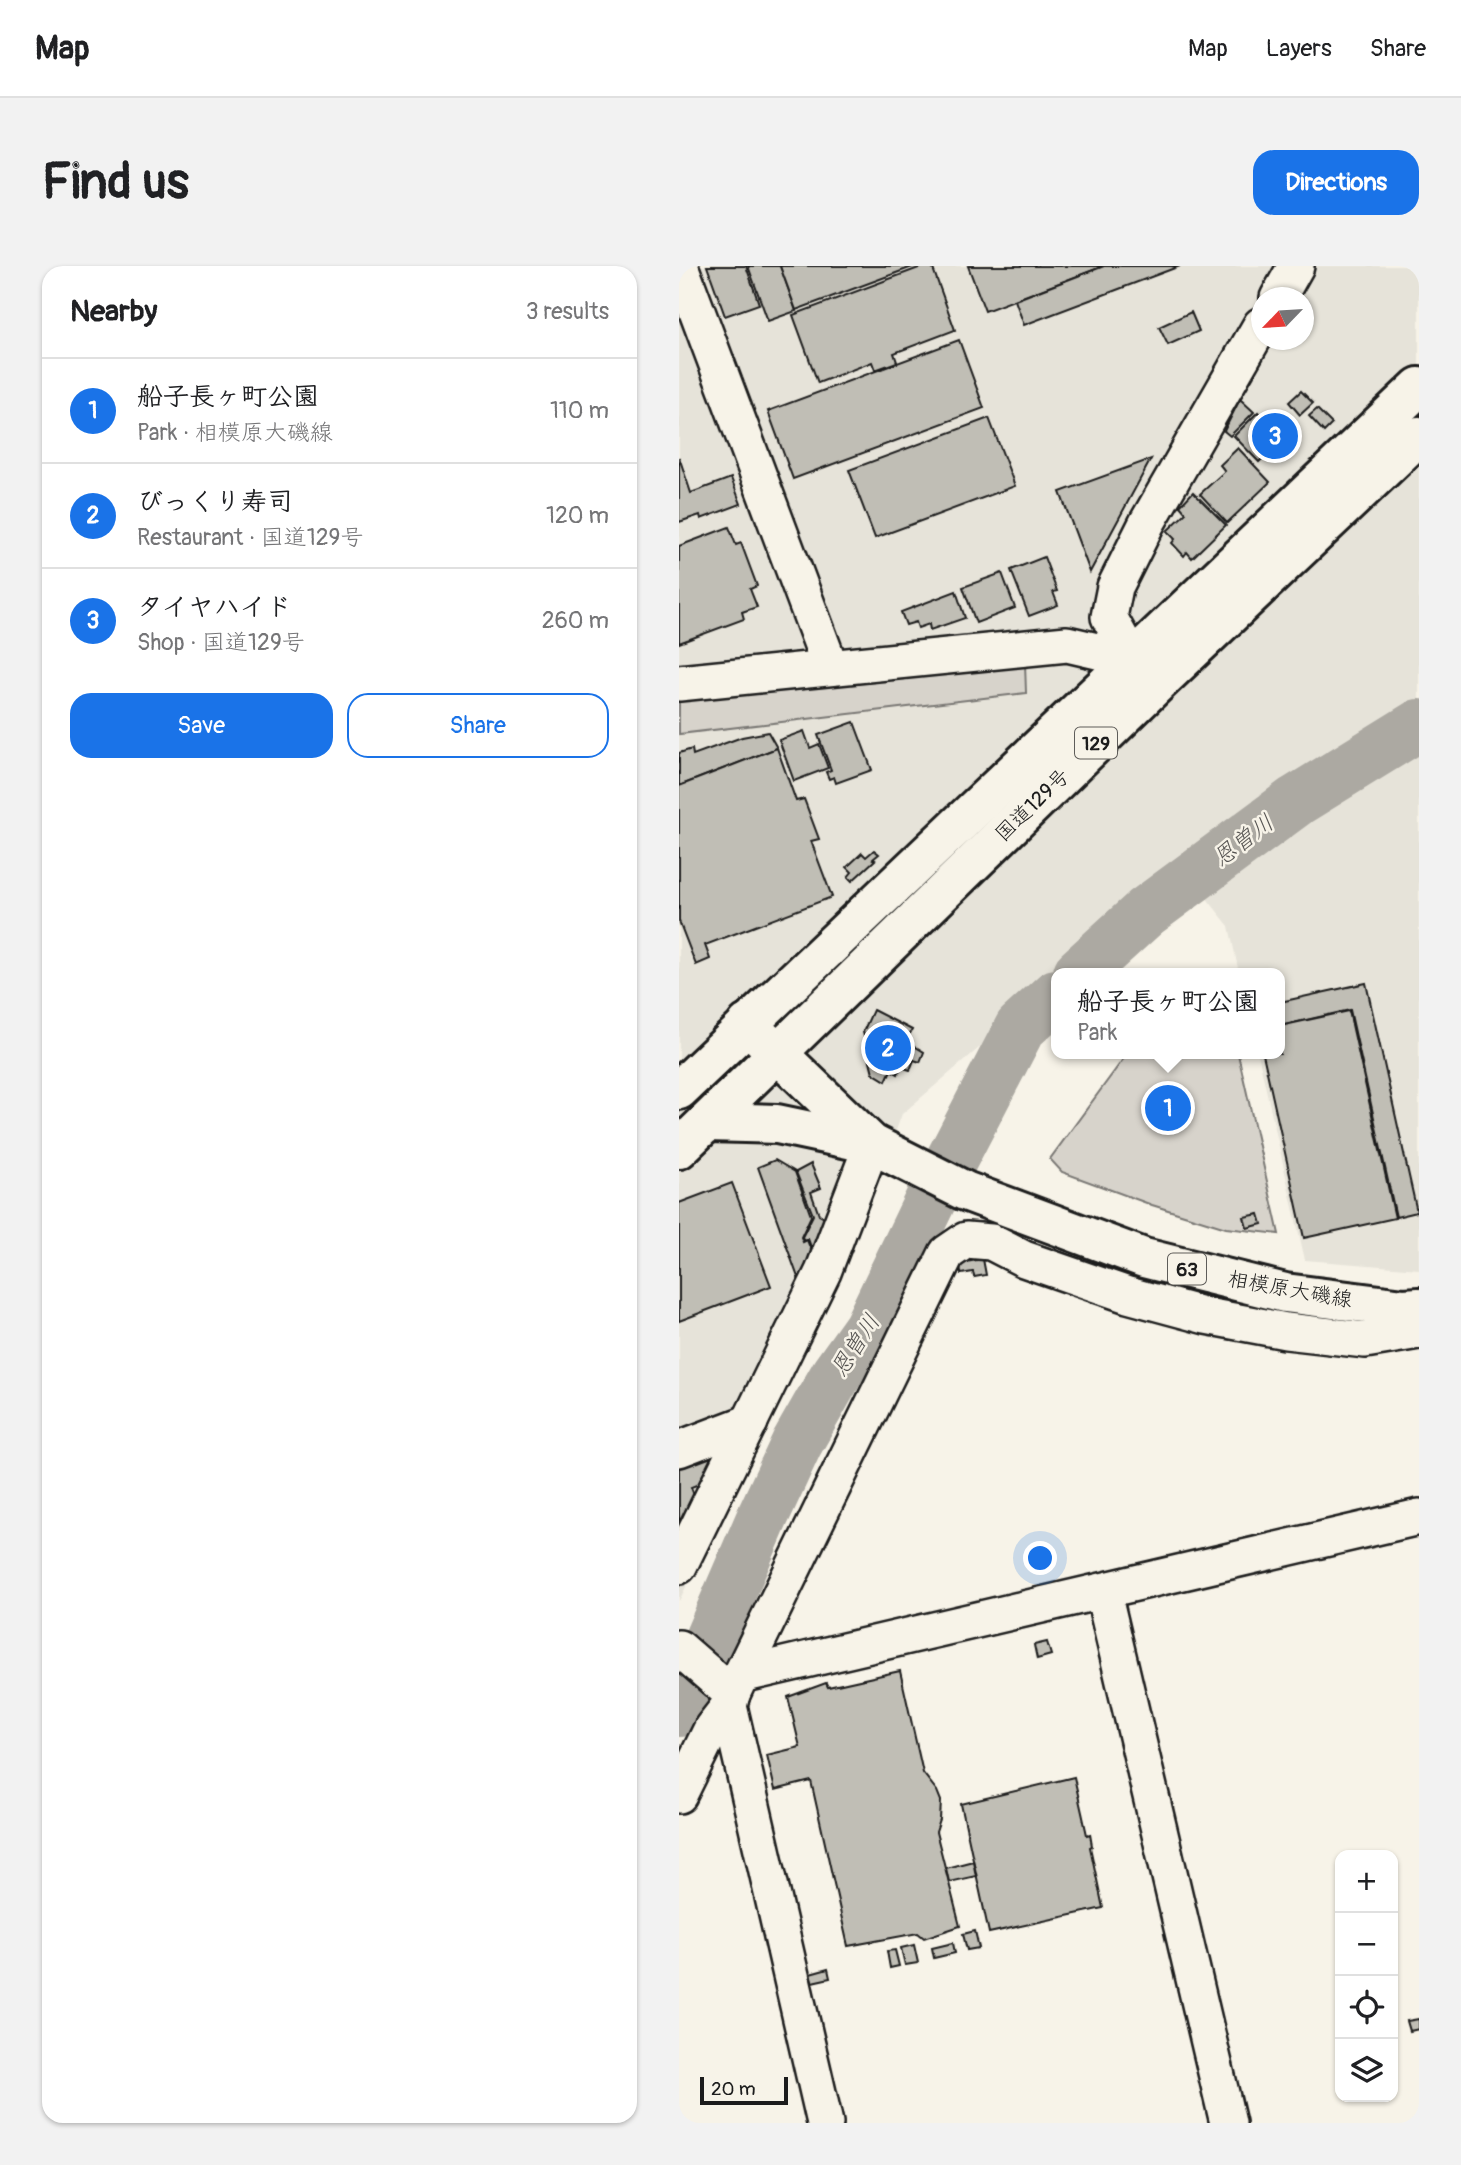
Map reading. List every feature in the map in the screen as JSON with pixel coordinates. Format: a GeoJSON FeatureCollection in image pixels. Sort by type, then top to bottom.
{"type":"FeatureCollection","features":[{"type":"Feature","properties":{"kind":"main road","name":"国道129号"},"geometry":{"type":"LineString","coordinates":[[679,1149],[776,1054],[1419,387]]}},
{"type":"Feature","properties":{"kind":"main road","name":"国道129号"},"geometry":{"type":"LineString","coordinates":[[679,1090],[747,1024],[1144,672],[1419,436]]}},
{"type":"Feature","properties":{"kind":"main road","name":"63"},"geometry":{"type":"LineString","coordinates":[[747,1024],[877,1146]]}},
{"type":"Feature","properties":{"kind":"main road"},"geometry":{"type":"LineString","coordinates":[[708,1122],[776,1124],[877,1146]]}},
{"type":"Feature","properties":{"kind":"main road","name":"相模原大磯線"},"geometry":{"type":"LineString","coordinates":[[877,1146],[965,1191],[1145,1258],[1285,1293],[1404,1308],[1419,1307]]}},
{"type":"Feature","properties":{"kind":"street"},"geometry":{"type":"LineString","coordinates":[[680,266],[830,666]]}},
{"type":"Feature","properties":{"kind":"street"},"geometry":{"type":"LineString","coordinates":[[1284,287],[1296,266]]}},
{"type":"Feature","properties":{"kind":"street"},"geometry":{"type":"LineString","coordinates":[[1144,672],[1109,617],[1115,587],[1147,523],[1251,344]]}},
{"type":"Feature","properties":{"kind":"street"},"geometry":{"type":"LineString","coordinates":[[679,683],[1067,644],[1144,672]]}},
{"type":"Feature","properties":{"kind":"street"},"geometry":{"type":"LineString","coordinates":[[679,1566],[823,1272],[877,1146]]}},
{"type":"Feature","properties":{"kind":"street"},"geometry":{"type":"LineString","coordinates":[[679,1795],[947,1253],[966,1240],[991,1242],[1024,1259],[1128,1295],[1206,1316],[1286,1331],[1365,1340],[1419,1331]]}},
{"type":"Feature","properties":{"kind":"street"},"geometry":{"type":"LineString","coordinates":[[679,1449],[750,1422]]}},
{"type":"Feature","properties":{"kind":"street"},"geometry":{"type":"LineString","coordinates":[[732,1691],[1111,1588],[1419,1517]]}},
{"type":"Feature","properties":{"kind":"street"},"geometry":{"type":"LineString","coordinates":[[1103,1592],[1228,2123]]}},
{"type":"Feature","properties":{"kind":"street"},"geometry":{"type":"LineString","coordinates":[[679,1648],[732,1691],[825,2123]]}},
{"type":"Feature","properties":{"kind":"shaded area"},"geometry":{"type":"Polygon","coordinates":[[[679,266],[1419,266],[1419,1269],[1305,1260],[1259,1059],[1285,1059],[1285,968],[1238,968],[1229,926],[1185,871],[1072,968],[1051,968],[1051,986],[902,1114],[848,1261],[679,1601],[679,266]]]}},
{"type":"Feature","properties":{"kind":"shaded area"},"geometry":{"type":"Polygon","coordinates":[[[1025,663],[1026,693],[679,734],[679,694],[1025,663]]]}},
{"type":"Feature","properties":{"kind":"shaded area"},"geometry":{"type":"Polygon","coordinates":[[[1123,1059],[1239,1059],[1279,1234],[1226,1228],[1152,1205],[1062,1172],[1050,1159],[1123,1059]]]}},
{"type":"Feature","properties":{"kind":"building"},"geometry":{"type":"Polygon","coordinates":[[[707,266],[746,266],[759,304],[725,316],[707,266]]]}},
{"type":"Feature","properties":{"kind":"building"},"geometry":{"type":"Polygon","coordinates":[[[748,266],[780,266],[796,311],[768,321],[748,266]]]}},
{"type":"Feature","properties":{"kind":"building"},"geometry":{"type":"Polygon","coordinates":[[[780,266],[915,266],[796,310],[780,266]]]}},
{"type":"Feature","properties":{"kind":"building"},"geometry":{"type":"Polygon","coordinates":[[[924,266],[932,266],[955,330],[894,353],[897,362],[875,370],[872,362],[818,383],[793,315],[924,266]]]}},
{"type":"Feature","properties":{"kind":"building"},"geometry":{"type":"Polygon","coordinates":[[[968,266],[1104,266],[985,311],[968,266]]]}},
{"type":"Feature","properties":{"kind":"building"},"geometry":{"type":"Polygon","coordinates":[[[1104,266],[1180,266],[1024,325],[1015,300],[1104,266]]]}},
{"type":"Feature","properties":{"kind":"building"},"geometry":{"type":"Polygon","coordinates":[[[1191,312],[1199,331],[1168,345],[1159,327],[1191,312]]]}},
{"type":"Feature","properties":{"kind":"building"},"geometry":{"type":"Polygon","coordinates":[[[959,340],[984,408],[793,479],[768,411],[959,340]]]}},
{"type":"Feature","properties":{"kind":"building"},"geometry":{"type":"Polygon","coordinates":[[[1301,391],[1313,403],[1300,415],[1289,402],[1301,391]]]}},
{"type":"Feature","properties":{"kind":"building"},"geometry":{"type":"Polygon","coordinates":[[[1240,399],[1254,412],[1230,436],[1224,431],[1240,399]]]}},
{"type":"Feature","properties":{"kind":"building"},"geometry":{"type":"Polygon","coordinates":[[[1317,409],[1332,424],[1324,432],[1309,416],[1317,409]]]}},
{"type":"Feature","properties":{"kind":"building"},"geometry":{"type":"Polygon","coordinates":[[[1258,412],[1283,438],[1259,462],[1234,436],[1258,412]]]}},
{"type":"Feature","properties":{"kind":"building"},"geometry":{"type":"Polygon","coordinates":[[[989,418],[1015,486],[875,538],[849,470],[989,418]]]}},
{"type":"Feature","properties":{"kind":"building"},"geometry":{"type":"Polygon","coordinates":[[[1238,448],[1270,482],[1227,523],[1200,494],[1225,471],[1220,465],[1238,448]]]}},
{"type":"Feature","properties":{"kind":"building"},"geometry":{"type":"Polygon","coordinates":[[[679,457],[691,493],[731,478],[741,504],[701,519],[700,515],[679,522],[679,457]]]}},
{"type":"Feature","properties":{"kind":"building"},"geometry":{"type":"Polygon","coordinates":[[[1151,459],[1090,572],[1060,492],[1151,459]]]}},
{"type":"Feature","properties":{"kind":"building"},"geometry":{"type":"Polygon","coordinates":[[[1193,492],[1226,525],[1192,558],[1187,552],[1184,556],[1172,543],[1175,539],[1167,531],[1186,513],[1180,506],[1193,492]]]}},
{"type":"Feature","properties":{"kind":"building"},"geometry":{"type":"Polygon","coordinates":[[[729,527],[736,545],[741,543],[757,586],[750,589],[757,607],[742,612],[744,619],[679,643],[679,546],[729,527]]]}},
{"type":"Feature","properties":{"kind":"building"},"geometry":{"type":"Polygon","coordinates":[[[1044,557],[1057,591],[1053,592],[1058,605],[1029,616],[1011,570],[1044,557]]]}},
{"type":"Feature","properties":{"kind":"building"},"geometry":{"type":"Polygon","coordinates":[[[1002,573],[1015,608],[976,623],[963,587],[1002,573]]]}},
{"type":"Feature","properties":{"kind":"building"},"geometry":{"type":"Polygon","coordinates":[[[956,591],[965,618],[930,630],[929,624],[918,628],[916,622],[906,625],[901,612],[956,591]]]}},
{"type":"Feature","properties":{"kind":"building"},"geometry":{"type":"Polygon","coordinates":[[[854,722],[872,770],[836,783],[834,777],[829,779],[826,772],[831,770],[818,735],[854,722]]]}},
{"type":"Feature","properties":{"kind":"building"},"geometry":{"type":"Polygon","coordinates":[[[804,731],[810,748],[819,744],[828,768],[794,781],[779,740],[804,731]]]}},
{"type":"Feature","properties":{"kind":"building"},"geometry":{"type":"Polygon","coordinates":[[[768,732],[777,748],[679,786],[679,753],[692,749],[693,755],[742,737],[768,732]]]}},
{"type":"Feature","properties":{"kind":"building"},"geometry":{"type":"Polygon","coordinates":[[[777,748],[796,801],[804,799],[819,839],[811,841],[832,897],[705,945],[710,959],[696,965],[679,921],[679,786],[777,748]]]}},
{"type":"Feature","properties":{"kind":"building"},"geometry":{"type":"Polygon","coordinates":[[[874,850],[879,854],[873,859],[875,860],[852,881],[848,877],[852,872],[847,867],[862,853],[866,857],[874,850]]]}},
{"type":"Feature","properties":{"kind":"building"},"geometry":{"type":"Polygon","coordinates":[[[1366,983],[1417,1212],[1396,1217],[1350,1010],[1285,1025],[1285,1001],[1366,983]]]}},
{"type":"Feature","properties":{"kind":"building"},"geometry":{"type":"Polygon","coordinates":[[[873,1010],[912,1030],[906,1041],[924,1052],[920,1062],[914,1060],[910,1070],[901,1067],[898,1074],[891,1070],[886,1081],[873,1073],[863,1032],[873,1010]]]}},
{"type":"Feature","properties":{"kind":"building"},"geometry":{"type":"Polygon","coordinates":[[[1349,1011],[1395,1218],[1304,1238],[1264,1059],[1285,1059],[1285,1025],[1349,1011]]]}},
{"type":"Feature","properties":{"kind":"building"},"geometry":{"type":"Polygon","coordinates":[[[775,1160],[795,1172],[811,1216],[801,1237],[803,1242],[807,1240],[816,1262],[800,1283],[758,1167],[775,1160]]]}},
{"type":"Feature","properties":{"kind":"building"},"geometry":{"type":"Polygon","coordinates":[[[811,1164],[821,1188],[811,1192],[819,1215],[838,1225],[807,1299],[797,1285],[808,1281],[817,1263],[808,1239],[804,1241],[802,1237],[813,1215],[796,1172],[811,1164]]]}},
{"type":"Feature","properties":{"kind":"building"},"geometry":{"type":"Polygon","coordinates":[[[732,1183],[771,1286],[679,1321],[679,1203],[732,1183]]]}},
{"type":"Feature","properties":{"kind":"building"},"geometry":{"type":"Polygon","coordinates":[[[1259,1214],[1262,1224],[1247,1228],[1244,1217],[1259,1214]]]}},
{"type":"Feature","properties":{"kind":"building"},"geometry":{"type":"Polygon","coordinates":[[[983,1259],[986,1275],[974,1277],[973,1272],[961,1274],[960,1263],[983,1259]]]}},
{"type":"Feature","properties":{"kind":"building"},"geometry":{"type":"Polygon","coordinates":[[[708,1454],[717,1477],[691,1487],[700,1512],[679,1520],[679,1465],[708,1454]]]}},
{"type":"Feature","properties":{"kind":"building"},"geometry":{"type":"Polygon","coordinates":[[[1047,1642],[1051,1655],[1037,1659],[1034,1645],[1047,1642]]]}},
{"type":"Feature","properties":{"kind":"building"},"geometry":{"type":"Polygon","coordinates":[[[900,1671],[923,1773],[941,1801],[936,1832],[960,1926],[924,1938],[918,1933],[848,1946],[811,1781],[775,1790],[767,1755],[800,1747],[788,1697],[826,1683],[828,1687],[900,1671]]]}},
{"type":"Feature","properties":{"kind":"building"},"geometry":{"type":"Polygon","coordinates":[[[1074,1777],[1087,1835],[1090,1834],[1090,1847],[1103,1908],[989,1933],[961,1804],[1074,1777]]]}},
{"type":"Feature","properties":{"kind":"building"},"geometry":{"type":"Polygon","coordinates":[[[973,1861],[976,1876],[949,1882],[946,1868],[973,1861]]]}},
{"type":"Feature","properties":{"kind":"building"},"geometry":{"type":"Polygon","coordinates":[[[975,1931],[979,1948],[967,1950],[963,1934],[975,1931]]]}},
{"type":"Feature","properties":{"kind":"building"},"geometry":{"type":"Polygon","coordinates":[[[953,1943],[955,1953],[934,1958],[932,1948],[953,1943]]]}},
{"type":"Feature","properties":{"kind":"building"},"geometry":{"type":"Polygon","coordinates":[[[914,1945],[918,1963],[905,1965],[901,1948],[914,1945]]]}},
{"type":"Feature","properties":{"kind":"building"},"geometry":{"type":"Polygon","coordinates":[[[895,1950],[899,1966],[890,1968],[887,1951],[895,1950]]]}},
{"type":"Feature","properties":{"kind":"building"},"geometry":{"type":"Polygon","coordinates":[[[828,1969],[830,1978],[812,1982],[810,1974],[828,1969]]]}},
{"type":"Feature","properties":{"kind":"building"},"geometry":{"type":"Polygon","coordinates":[[[1419,2019],[1419,2029],[1410,2031],[1407,2021],[1419,2019]]]}},
{"type":"Feature","properties":{"kind":"waterway","name":"恩曽川"},"geometry":{"type":"LineString","coordinates":[[1084,968],[1146,912],[1296,801],[1419,725]]}},
{"type":"Feature","properties":{"kind":"waterway","name":"恩曽川"},"geometry":{"type":"LineString","coordinates":[[679,1711],[797,1443],[837,1373],[869,1328],[930,1201],[1020,1028],[1051,1000]]}},
{"type":"Feature","properties":{"kind":"place","name":"タイヤハイド"},"geometry":{"type":"Point","coordinates":[1275,436]}},
{"type":"Feature","properties":{"kind":"place","name":"びっくり寿司"},"geometry":{"type":"Point","coordinates":[888,1048]}},
{"type":"Feature","properties":{"kind":"place","name":"船子長ヶ町公園"},"geometry":{"type":"Point","coordinates":[1168,1108]}}]}
